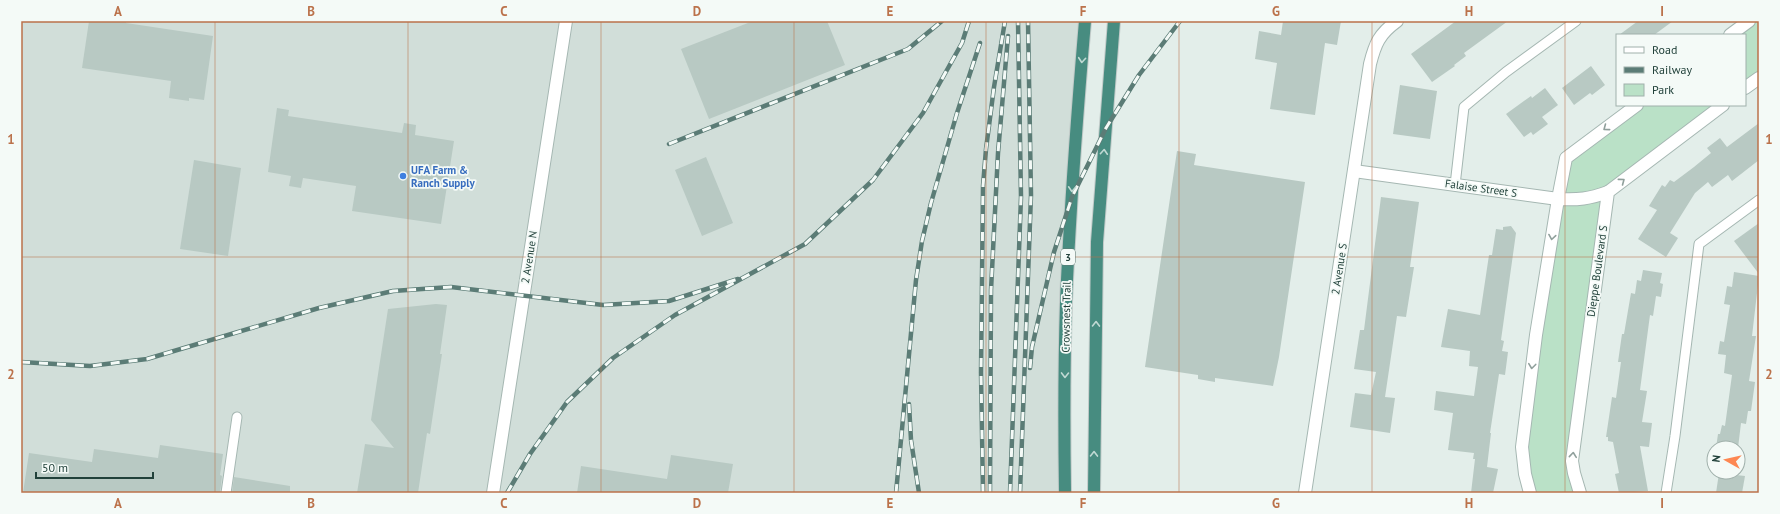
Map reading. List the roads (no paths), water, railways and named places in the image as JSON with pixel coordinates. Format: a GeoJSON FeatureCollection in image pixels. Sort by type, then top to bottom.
{"type":"FeatureCollection","features":[{"type":"Feature","properties":{"kind":"highway","name":"Crowsnest Trail"},"geometry":{"type":"LineString","coordinates":[[1064,493],[1068,248],[1076,120],[1085,21]]}},
{"type":"Feature","properties":{"kind":"highway"},"geometry":{"type":"LineString","coordinates":[[1094,493],[1098,242],[1114,21]]}},
{"type":"Feature","properties":{"kind":"street","name":"2 Avenue N"},"geometry":{"type":"LineString","coordinates":[[493,493],[566,21]]}},
{"type":"Feature","properties":{"kind":"street","name":"2 Avenue S"},"geometry":{"type":"LineString","coordinates":[[1305,493],[1370,64],[1374,46],[1382,34],[1397,21]]}},
{"type":"Feature","properties":{"kind":"street"},"geometry":{"type":"LineString","coordinates":[[1731,34],[1749,21]]}},
{"type":"Feature","properties":{"kind":"street"},"geometry":{"type":"LineString","coordinates":[[1746,87],[1759,78]]}},
{"type":"Feature","properties":{"kind":"street"},"geometry":{"type":"LineString","coordinates":[[1530,493],[1525,474],[1522,447],[1536,335],[1558,198],[1566,158],[1636,106]]}},
{"type":"Feature","properties":{"kind":"street"},"geometry":{"type":"LineString","coordinates":[[1608,192],[1722,106]]}},
{"type":"Feature","properties":{"kind":"street","name":"Falaise Street S"},"geometry":{"type":"LineString","coordinates":[[1354,171],[1575,200],[1590,198],[1608,192]]}},
{"type":"Feature","properties":{"kind":"street","name":"Dieppe Boulevard S"},"geometry":{"type":"LineString","coordinates":[[1580,493],[1572,461],[1608,192]]}},
{"type":"Feature","properties":{"kind":"lane"},"geometry":{"type":"LineString","coordinates":[[1455,185],[1464,107],[1506,72],[1576,21]]}},
{"type":"Feature","properties":{"kind":"lane"},"geometry":{"type":"LineString","coordinates":[[1666,493],[1675,436],[1699,244],[1759,200]]}},
{"type":"Feature","properties":{"kind":"lane"},"geometry":{"type":"LineString","coordinates":[[226,493],[237,417]]}},
{"type":"Feature","properties":{"kind":"railway"},"geometry":{"type":"LineString","coordinates":[[669,144],[908,49],[942,21]]}},
{"type":"Feature","properties":{"kind":"railway"},"geometry":{"type":"LineString","coordinates":[[507,493],[530,454],[567,402],[613,358],[675,315],[805,244],[873,180],[923,113],[962,43],[969,21]]}},
{"type":"Feature","properties":{"kind":"railway"},"geometry":{"type":"LineString","coordinates":[[983,493],[981,373],[983,186],[994,87],[1005,21]]}},
{"type":"Feature","properties":{"kind":"railway"},"geometry":{"type":"LineString","coordinates":[[1010,493],[1021,197],[1018,21]]}},
{"type":"Feature","properties":{"kind":"railway"},"geometry":{"type":"LineString","coordinates":[[1020,493],[1031,195],[1028,21]]}},
{"type":"Feature","properties":{"kind":"railway"},"geometry":{"type":"LineString","coordinates":[[1030,368],[1032,347],[1054,252],[1072,197],[1106,128],[1139,75],[1180,21]]}},
{"type":"Feature","properties":{"kind":"railway"},"geometry":{"type":"LineString","coordinates":[[990,493],[991,290],[998,153],[1008,36]]}},
{"type":"Feature","properties":{"kind":"railway"},"geometry":{"type":"LineString","coordinates":[[896,493],[916,280],[922,241],[931,203],[957,113],[980,43]]}},
{"type":"Feature","properties":{"kind":"railway"},"geometry":{"type":"LineString","coordinates":[[21,362],[90,366],[147,359],[319,308],[393,291],[451,287],[603,305],[669,301],[738,279]]}},
{"type":"Feature","properties":{"kind":"railway"},"geometry":{"type":"LineString","coordinates":[[909,404],[911,440],[919,493]]}},
{"type":"Feature","properties":{"kind":"place","name":"UFA Farm & Ranch Supply"},"geometry":{"type":"Point","coordinates":[403,176]}}]}
